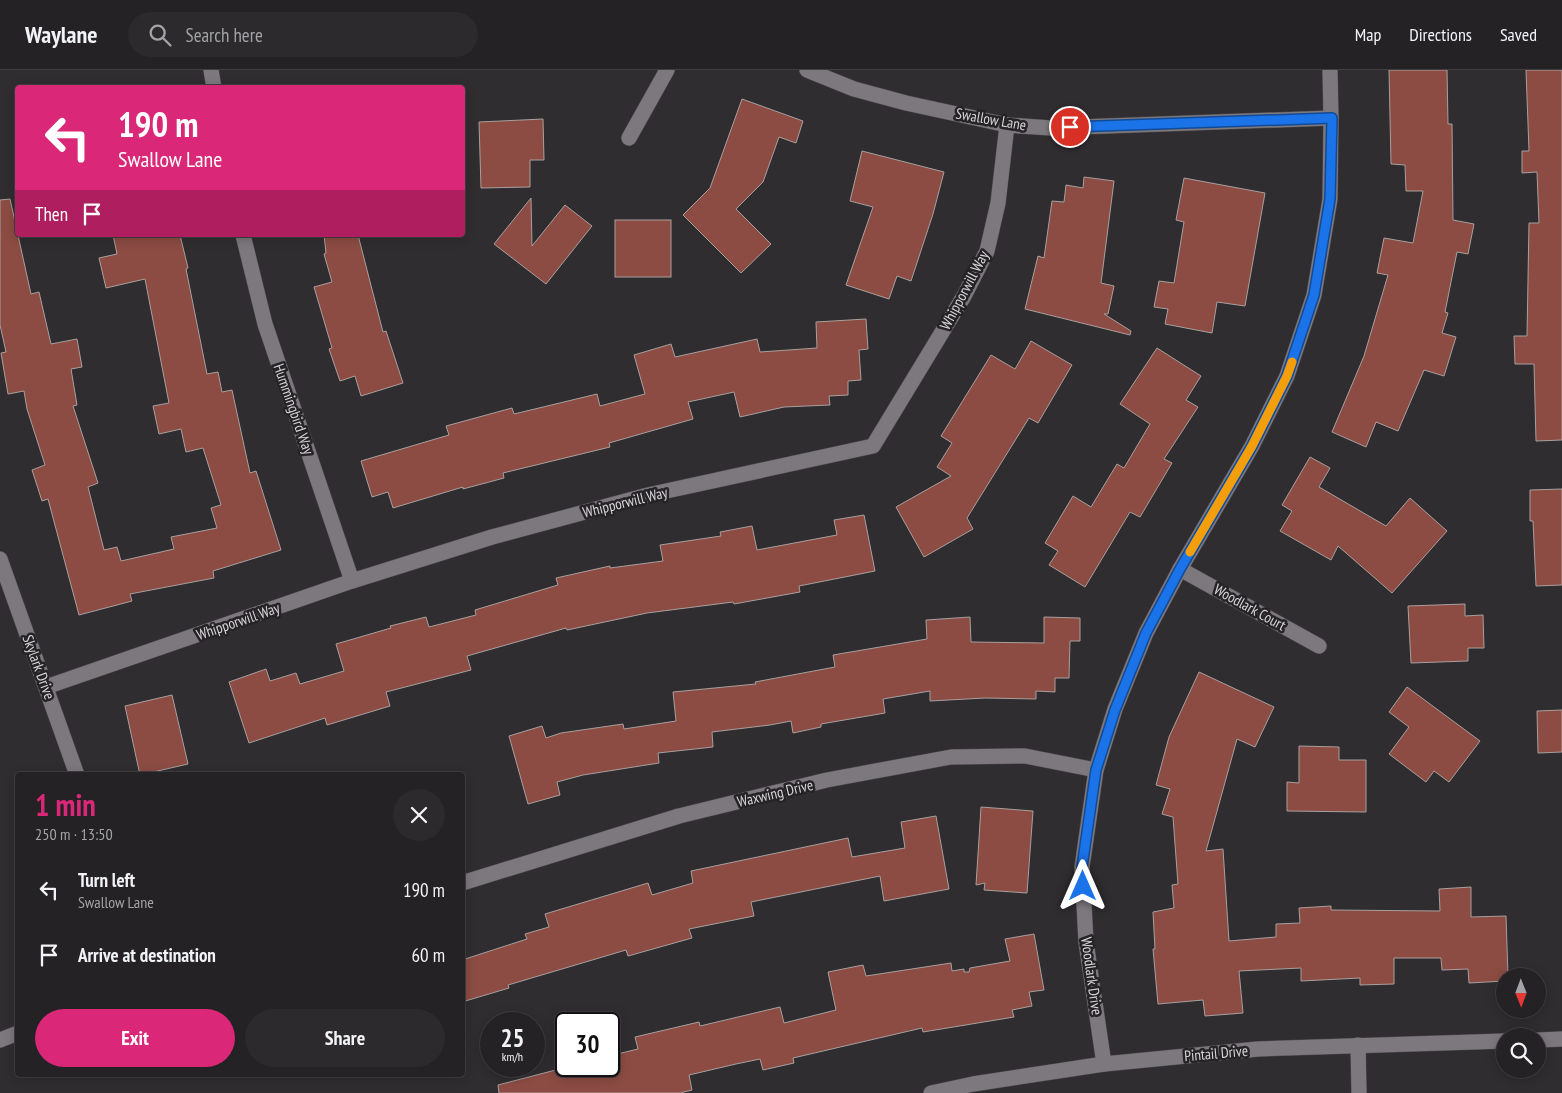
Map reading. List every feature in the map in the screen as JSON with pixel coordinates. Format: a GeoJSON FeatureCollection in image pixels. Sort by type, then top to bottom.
{"type":"FeatureCollection","features":[{"type":"Feature","properties":{"kind":"street"},"geometry":{"type":"LineString","coordinates":[[211,70],[214,85]]}},
{"type":"Feature","properties":{"kind":"street"},"geometry":{"type":"LineString","coordinates":[[629,138],[667,70]]}},
{"type":"Feature","properties":{"kind":"street","name":"Swallow Lane"},"geometry":{"type":"LineString","coordinates":[[807,70],[854,89],[906,103],[1007,125],[1051,128],[1332,118]]}},
{"type":"Feature","properties":{"kind":"street","name":"Woodlark Drive"},"geometry":{"type":"LineString","coordinates":[[1104,1064],[1086,942],[1082,867],[1096,770],[1115,710],[1146,633],[1180,569],[1252,446],[1287,376],[1314,295],[1329,209],[1332,118],[1330,70]]}},
{"type":"Feature","properties":{"kind":"street","name":"Whipporwill Way"},"geometry":{"type":"LineString","coordinates":[[46,687],[352,581],[492,537],[648,495],[873,446],[964,296],[987,251],[998,203],[1007,125]]}},
{"type":"Feature","properties":{"kind":"street","name":"Hummingbird Way"},"geometry":{"type":"LineString","coordinates":[[243,237],[265,324],[352,581]]}},
{"type":"Feature","properties":{"kind":"street","name":"Skylark Drive"},"geometry":{"type":"LineString","coordinates":[[0,559],[76,772]]}},
{"type":"Feature","properties":{"kind":"street","name":"Woodlark Court"},"geometry":{"type":"LineString","coordinates":[[1180,569],[1319,646]]}},
{"type":"Feature","properties":{"kind":"street","name":"Waxwing Drive"},"geometry":{"type":"LineString","coordinates":[[465,882],[679,816],[827,780],[951,757],[1025,756],[1096,770]]}},
{"type":"Feature","properties":{"kind":"street"},"geometry":{"type":"LineString","coordinates":[[0,1040],[15,1034]]}},
{"type":"Feature","properties":{"kind":"street"},"geometry":{"type":"LineString","coordinates":[[1546,1040],[1562,1039]]}},
{"type":"Feature","properties":{"kind":"street","name":"Pintail Drive"},"geometry":{"type":"LineString","coordinates":[[930,1093],[973,1084],[1104,1064],[1258,1049],[1496,1041]]}},
{"type":"Feature","properties":{"kind":"street"},"geometry":{"type":"LineString","coordinates":[[1358,1045],[1359,1093]]}},
{"type":"Feature","properties":{"kind":"building"},"geometry":{"type":"Polygon","coordinates":[[[1389,70],[1447,70],[1448,124],[1452,124],[1453,220],[1474,224],[1468,254],[1457,252],[1445,312],[1448,313],[1442,333],[1456,337],[1444,376],[1424,370],[1398,431],[1376,422],[1366,447],[1332,432],[1364,356],[1388,275],[1377,273],[1384,238],[1413,243],[1423,191],[1406,191],[1405,165],[1391,164],[1389,70]]]}},
{"type":"Feature","properties":{"kind":"building"},"geometry":{"type":"Polygon","coordinates":[[[1526,70],[1562,70],[1562,440],[1536,441],[1534,364],[1515,364],[1514,336],[1527,336],[1529,223],[1539,223],[1537,172],[1522,173],[1522,151],[1529,151],[1526,70]]]}},
{"type":"Feature","properties":{"kind":"building"},"geometry":{"type":"Polygon","coordinates":[[[742,99],[803,121],[796,143],[779,137],[763,182],[736,209],[771,244],[741,273],[683,215],[710,188],[742,99]]]}},
{"type":"Feature","properties":{"kind":"building"},"geometry":{"type":"Polygon","coordinates":[[[543,119],[544,160],[530,160],[530,187],[481,188],[479,122],[543,119]]]}},
{"type":"Feature","properties":{"kind":"building"},"geometry":{"type":"Polygon","coordinates":[[[862,151],[944,172],[933,214],[911,281],[897,276],[889,299],[846,285],[873,207],[850,201],[862,151]]]}},
{"type":"Feature","properties":{"kind":"building"},"geometry":{"type":"Polygon","coordinates":[[[1084,177],[1114,181],[1101,283],[1114,286],[1108,314],[1104,314],[1131,331],[1130,335],[1025,309],[1038,256],[1044,258],[1052,201],[1064,202],[1066,185],[1083,188],[1084,177]]]}},
{"type":"Feature","properties":{"kind":"building"},"geometry":{"type":"Polygon","coordinates":[[[1184,178],[1265,193],[1245,306],[1217,302],[1212,333],[1165,324],[1168,309],[1154,307],[1159,281],[1174,283],[1184,222],[1176,220],[1184,178]]]}},
{"type":"Feature","properties":{"kind":"building"},"geometry":{"type":"Polygon","coordinates":[[[531,198],[532,246],[565,205],[592,226],[546,284],[494,244],[531,198]]]}},
{"type":"Feature","properties":{"kind":"building"},"geometry":{"type":"Polygon","coordinates":[[[10,199],[15,222],[15,237],[18,237],[31,294],[39,292],[51,344],[77,339],[82,367],[71,369],[77,405],[73,406],[98,483],[88,487],[104,550],[117,547],[121,561],[174,549],[171,537],[217,528],[211,508],[221,505],[203,448],[186,452],[181,429],[159,434],[153,406],[169,403],[145,279],[106,288],[99,258],[117,254],[113,237],[180,237],[207,374],[218,372],[222,392],[232,390],[250,473],[256,471],[281,550],[213,571],[214,578],[130,594],[132,601],[79,615],[48,499],[42,501],[32,470],[45,465],[27,409],[24,391],[8,394],[1,353],[6,352],[0,325],[0,200],[10,199]]]}},
{"type":"Feature","properties":{"kind":"building"},"geometry":{"type":"Polygon","coordinates":[[[615,220],[671,220],[671,277],[615,277],[615,220]]]}},
{"type":"Feature","properties":{"kind":"building"},"geometry":{"type":"Polygon","coordinates":[[[324,237],[359,237],[383,332],[386,331],[403,383],[361,396],[355,376],[340,381],[329,349],[332,348],[314,287],[332,282],[324,254],[326,253],[324,237]]]}},
{"type":"Feature","properties":{"kind":"building"},"geometry":{"type":"Polygon","coordinates":[[[866,319],[868,349],[859,350],[861,380],[848,381],[848,395],[829,396],[830,405],[784,407],[740,417],[734,392],[688,402],[693,419],[609,443],[610,447],[503,473],[504,478],[463,489],[463,487],[393,508],[388,492],[372,497],[361,461],[449,435],[446,426],[512,408],[514,414],[597,394],[600,406],[645,394],[634,355],[671,344],[675,357],[757,339],[760,352],[817,348],[816,322],[866,319]]]}},
{"type":"Feature","properties":{"kind":"building"},"geometry":{"type":"Polygon","coordinates":[[[1031,341],[1072,365],[1038,423],[1029,418],[967,518],[973,529],[924,557],[896,507],[951,476],[937,467],[952,443],[941,436],[991,355],[1015,369],[1031,341]]]}},
{"type":"Feature","properties":{"kind":"building"},"geometry":{"type":"Polygon","coordinates":[[[1157,348],[1201,376],[1186,400],[1198,407],[1164,459],[1172,463],[1140,517],[1130,512],[1085,587],[1049,565],[1058,551],[1045,543],[1073,496],[1091,507],[1117,464],[1124,468],[1150,424],[1120,404],[1157,348]]]}},
{"type":"Feature","properties":{"kind":"building"},"geometry":{"type":"Polygon","coordinates":[[[1310,457],[1330,468],[1319,487],[1386,526],[1410,498],[1447,531],[1392,593],[1338,546],[1331,560],[1280,531],[1292,511],[1282,505],[1310,457]]]}},
{"type":"Feature","properties":{"kind":"building"},"geometry":{"type":"Polygon","coordinates":[[[1562,489],[1562,585],[1536,586],[1533,521],[1530,521],[1530,490],[1562,489]]]}},
{"type":"Feature","properties":{"kind":"building"},"geometry":{"type":"Polygon","coordinates":[[[864,515],[875,571],[799,586],[800,592],[734,604],[733,602],[647,613],[567,630],[566,628],[467,656],[471,670],[386,692],[390,706],[327,725],[325,718],[249,743],[229,682],[266,669],[270,681],[296,673],[300,684],[344,671],[336,644],[391,628],[390,626],[426,617],[429,627],[476,615],[475,610],[558,585],[556,578],[610,566],[610,568],[663,561],[660,545],[721,536],[720,532],[752,526],[757,550],[837,535],[834,520],[864,515]]]}},
{"type":"Feature","properties":{"kind":"building"},"geometry":{"type":"Polygon","coordinates":[[[1465,604],[1465,616],[1483,615],[1484,648],[1468,648],[1468,661],[1411,663],[1408,606],[1465,604]]]}},
{"type":"Feature","properties":{"kind":"building"},"geometry":{"type":"Polygon","coordinates":[[[970,617],[971,642],[1044,643],[1044,617],[1080,618],[1080,641],[1070,641],[1069,678],[1055,678],[1055,692],[1036,691],[1036,699],[985,698],[930,701],[930,691],[883,699],[885,713],[821,724],[821,727],[793,733],[791,721],[712,732],[713,747],[658,753],[659,763],[583,775],[557,782],[560,795],[528,804],[509,736],[542,726],[546,738],[561,733],[623,724],[624,729],[676,721],[673,692],[756,684],[755,682],[835,667],[833,655],[927,639],[926,620],[970,617]]]}},
{"type":"Feature","properties":{"kind":"building"},"geometry":{"type":"Polygon","coordinates":[[[1199,672],[1274,707],[1255,747],[1237,739],[1206,851],[1223,849],[1229,941],[1276,937],[1276,924],[1300,923],[1299,908],[1331,906],[1331,910],[1440,911],[1439,889],[1471,887],[1471,917],[1506,916],[1508,968],[1496,968],[1496,982],[1469,983],[1468,969],[1442,970],[1441,958],[1394,958],[1394,984],[1360,985],[1360,978],[1301,981],[1301,968],[1239,971],[1243,1013],[1205,1016],[1203,1000],[1158,1004],[1153,949],[1155,949],[1153,912],[1174,908],[1172,885],[1178,884],[1173,817],[1162,814],[1170,789],[1156,785],[1169,737],[1199,672]]]}},
{"type":"Feature","properties":{"kind":"building"},"geometry":{"type":"Polygon","coordinates":[[[1407,687],[1480,741],[1449,782],[1434,771],[1426,782],[1389,754],[1409,727],[1389,712],[1407,687]]]}},
{"type":"Feature","properties":{"kind":"building"},"geometry":{"type":"Polygon","coordinates":[[[172,695],[188,764],[153,772],[139,772],[125,706],[172,695]]]}},
{"type":"Feature","properties":{"kind":"building"},"geometry":{"type":"Polygon","coordinates":[[[1562,710],[1562,752],[1538,753],[1537,711],[1562,710]]]}},
{"type":"Feature","properties":{"kind":"building"},"geometry":{"type":"Polygon","coordinates":[[[1299,746],[1339,747],[1339,760],[1366,760],[1366,812],[1287,811],[1287,782],[1299,783],[1299,746]]]}},
{"type":"Feature","properties":{"kind":"building"},"geometry":{"type":"Polygon","coordinates":[[[981,807],[1033,811],[1027,893],[984,890],[985,883],[976,885],[981,807]]]}},
{"type":"Feature","properties":{"kind":"building"},"geometry":{"type":"Polygon","coordinates":[[[936,816],[949,889],[884,901],[880,876],[751,902],[754,916],[689,929],[692,938],[628,956],[626,950],[508,985],[509,988],[465,1001],[465,959],[527,939],[525,934],[549,927],[545,914],[648,883],[652,895],[693,883],[691,871],[848,838],[852,857],[905,848],[901,822],[936,816]]]}},
{"type":"Feature","properties":{"kind":"building"},"geometry":{"type":"Polygon","coordinates":[[[1034,934],[1044,990],[1029,992],[1032,1006],[1012,1010],[1014,1017],[923,1032],[922,1028],[793,1058],[794,1063],[763,1070],[760,1059],[736,1064],[689,1075],[692,1090],[680,1093],[499,1093],[498,1085],[529,1077],[545,1077],[545,1073],[555,1070],[555,1077],[620,1077],[620,1053],[638,1049],[635,1037],[699,1022],[700,1026],[780,1007],[784,1023],[836,1010],[828,972],[863,965],[866,976],[951,963],[952,971],[964,969],[964,972],[969,972],[970,968],[1010,961],[1005,939],[1034,934]]]}},
{"type":"Feature","properties":{"kind":"slow traffic"},"geometry":{"type":"LineString","coordinates":[[1190,552],[1252,446],[1287,376],[1292,362]]}},
{"type":"Feature","properties":{"kind":"route"},"geometry":{"type":"LineString","coordinates":[[1070,127],[1332,118],[1330,199],[1314,295],[1287,376],[1252,446],[1180,569],[1146,633],[1115,710],[1096,770],[1082,867],[1083,886]]}}]}
